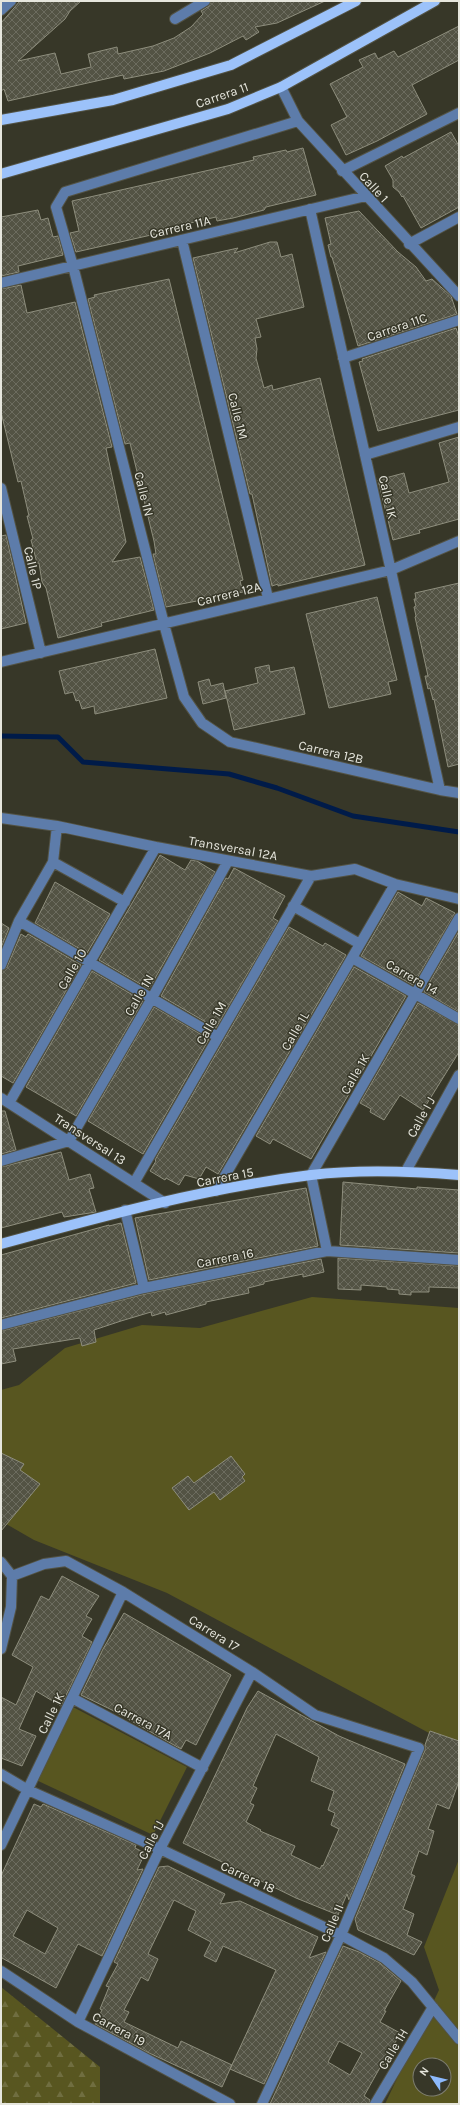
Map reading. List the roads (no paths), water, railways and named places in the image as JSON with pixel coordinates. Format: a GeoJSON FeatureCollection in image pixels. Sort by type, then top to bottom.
{"type":"FeatureCollection","features":[{"type":"Feature","properties":{"kind":"main road","name":"Carrera 11"},"geometry":{"type":"LineString","coordinates":[[1,120],[113,100],[232,65],[356,1]]}},
{"type":"Feature","properties":{"kind":"main road","name":"Carrera 11"},"geometry":{"type":"LineString","coordinates":[[1,174],[228,109],[281,88],[435,1]]}},
{"type":"Feature","properties":{"kind":"main road","name":"Carrera 15"},"geometry":{"type":"LineString","coordinates":[[1,1244],[125,1210],[165,1203],[216,1191],[312,1175],[406,1171],[459,1175]]}},
{"type":"Feature","properties":{"kind":"street"},"geometry":{"type":"LineString","coordinates":[[1,10],[11,1]]}},
{"type":"Feature","properties":{"kind":"street"},"geometry":{"type":"LineString","coordinates":[[175,19],[205,1]]}},
{"type":"Feature","properties":{"kind":"street","name":"Calle 1"},"geometry":{"type":"LineString","coordinates":[[281,88],[298,121],[409,244],[459,296]]}},
{"type":"Feature","properties":{"kind":"street"},"geometry":{"type":"LineString","coordinates":[[342,171],[459,113]]}},
{"type":"Feature","properties":{"kind":"street","name":"Calle 1N"},"geometry":{"type":"LineString","coordinates":[[202,722],[184,697],[73,266],[56,207],[65,192],[298,121]]}},
{"type":"Feature","properties":{"kind":"street","name":"Carrera 11A"},"geometry":{"type":"LineString","coordinates":[[1,283],[366,196]]}},
{"type":"Feature","properties":{"kind":"street","name":"Calle 1K"},"geometry":{"type":"LineString","coordinates":[[310,209],[440,790]]}},
{"type":"Feature","properties":{"kind":"street"},"geometry":{"type":"LineString","coordinates":[[409,244],[459,217]]}},
{"type":"Feature","properties":{"kind":"street","name":"Calle 1M"},"geometry":{"type":"LineString","coordinates":[[182,240],[268,598]]}},
{"type":"Feature","properties":{"kind":"street","name":"Carrera 11C"},"geometry":{"type":"LineString","coordinates":[[343,358],[459,320]]}},
{"type":"Feature","properties":{"kind":"street"},"geometry":{"type":"LineString","coordinates":[[365,455],[459,427]]}},
{"type":"Feature","properties":{"kind":"street","name":"Calle 1P"},"geometry":{"type":"LineString","coordinates":[[1,488],[41,653]]}},
{"type":"Feature","properties":{"kind":"street","name":"Carrera 12A"},"geometry":{"type":"LineString","coordinates":[[1,662],[391,570],[459,541]]}},
{"type":"Feature","properties":{"kind":"street","name":"Carrera 12B"},"geometry":{"type":"LineString","coordinates":[[202,722],[230,742],[440,790],[459,793]]}},
{"type":"Feature","properties":{"kind":"street","name":"Transversal 12A"},"geometry":{"type":"LineString","coordinates":[[1,818],[57,826],[156,847],[311,876],[355,870],[395,884],[459,899]]}},
{"type":"Feature","properties":{"kind":"street"},"geometry":{"type":"LineString","coordinates":[[1,965],[19,921],[53,862],[57,826]]}},
{"type":"Feature","properties":{"kind":"street","name":"Calle 1O"},"geometry":{"type":"LineString","coordinates":[[5,1101],[90,962],[156,847]]}},
{"type":"Feature","properties":{"kind":"street","name":"Calle 1N"},"geometry":{"type":"LineString","coordinates":[[69,1141],[152,998],[228,861]]}},
{"type":"Feature","properties":{"kind":"street"},"geometry":{"type":"LineString","coordinates":[[53,862],[125,902]]}},
{"type":"Feature","properties":{"kind":"street","name":"Calle 1M"},"geometry":{"type":"LineString","coordinates":[[134,1183],[311,876]]}},
{"type":"Feature","properties":{"kind":"street","name":"Calle 1L"},"geometry":{"type":"LineString","coordinates":[[216,1191],[395,884]]}},
{"type":"Feature","properties":{"kind":"street"},"geometry":{"type":"LineString","coordinates":[[293,906],[360,944]]}},
{"type":"Feature","properties":{"kind":"street","name":"Calle 1K"},"geometry":{"type":"LineString","coordinates":[[312,1175],[459,918]]}},
{"type":"Feature","properties":{"kind":"street"},"geometry":{"type":"LineString","coordinates":[[19,921],[218,1037]]}},
{"type":"Feature","properties":{"kind":"street","name":"Carrera 14"},"geometry":{"type":"LineString","coordinates":[[352,958],[459,1019]]}},
{"type":"Feature","properties":{"kind":"street","name":"Calle I J"},"geometry":{"type":"LineString","coordinates":[[406,1171],[459,1075]]}},
{"type":"Feature","properties":{"kind":"street","name":"Transversal 13"},"geometry":{"type":"LineString","coordinates":[[5,1101],[165,1203]]}},
{"type":"Feature","properties":{"kind":"street"},"geometry":{"type":"LineString","coordinates":[[1,1161],[69,1141]]}},
{"type":"Feature","properties":{"kind":"street"},"geometry":{"type":"LineString","coordinates":[[312,1175],[327,1251]]}},
{"type":"Feature","properties":{"kind":"street"},"geometry":{"type":"LineString","coordinates":[[125,1210],[144,1288]]}},
{"type":"Feature","properties":{"kind":"street","name":"Carrera 16"},"geometry":{"type":"LineString","coordinates":[[1,1325],[144,1288],[327,1251],[459,1260]]}},
{"type":"Feature","properties":{"kind":"street","name":"Carrera 17"},"geometry":{"type":"LineString","coordinates":[[12,1576],[44,1564],[66,1561],[123,1592],[252,1672],[315,1715],[419,1748]]}},
{"type":"Feature","properties":{"kind":"street"},"geometry":{"type":"LineString","coordinates":[[1,1562],[12,1576],[11,1607],[1,1649]]}},
{"type":"Feature","properties":{"kind":"street","name":"Calle 1K"},"geometry":{"type":"LineString","coordinates":[[1,1845],[123,1592]]}},
{"type":"Feature","properties":{"kind":"street","name":"Calle 1J"},"geometry":{"type":"LineString","coordinates":[[78,2022],[160,1849],[252,1672]]}},
{"type":"Feature","properties":{"kind":"street","name":"Carrera 17A"},"geometry":{"type":"LineString","coordinates":[[72,1698],[203,1768]]}},
{"type":"Feature","properties":{"kind":"street","name":"Calle 1I"},"geometry":{"type":"LineString","coordinates":[[262,2104],[341,1935],[419,1748]]}},
{"type":"Feature","properties":{"kind":"street","name":"Carrera 18"},"geometry":{"type":"LineString","coordinates":[[1,1774],[28,1790],[160,1849],[341,1935],[384,1958],[412,1982],[459,2038]]}},
{"type":"Feature","properties":{"kind":"street","name":"Carrera 19"},"geometry":{"type":"LineString","coordinates":[[1,1971],[78,2022],[230,2104]]}},
{"type":"Feature","properties":{"kind":"street","name":"Calle 1H"},"geometry":{"type":"LineString","coordinates":[[375,2104],[433,2007]]}},
{"type":"Feature","properties":{"kind":"waterway"},"geometry":{"type":"LineString","coordinates":[[1,736],[58,737],[83,762],[229,774],[277,788],[353,816],[459,832]]}}]}
